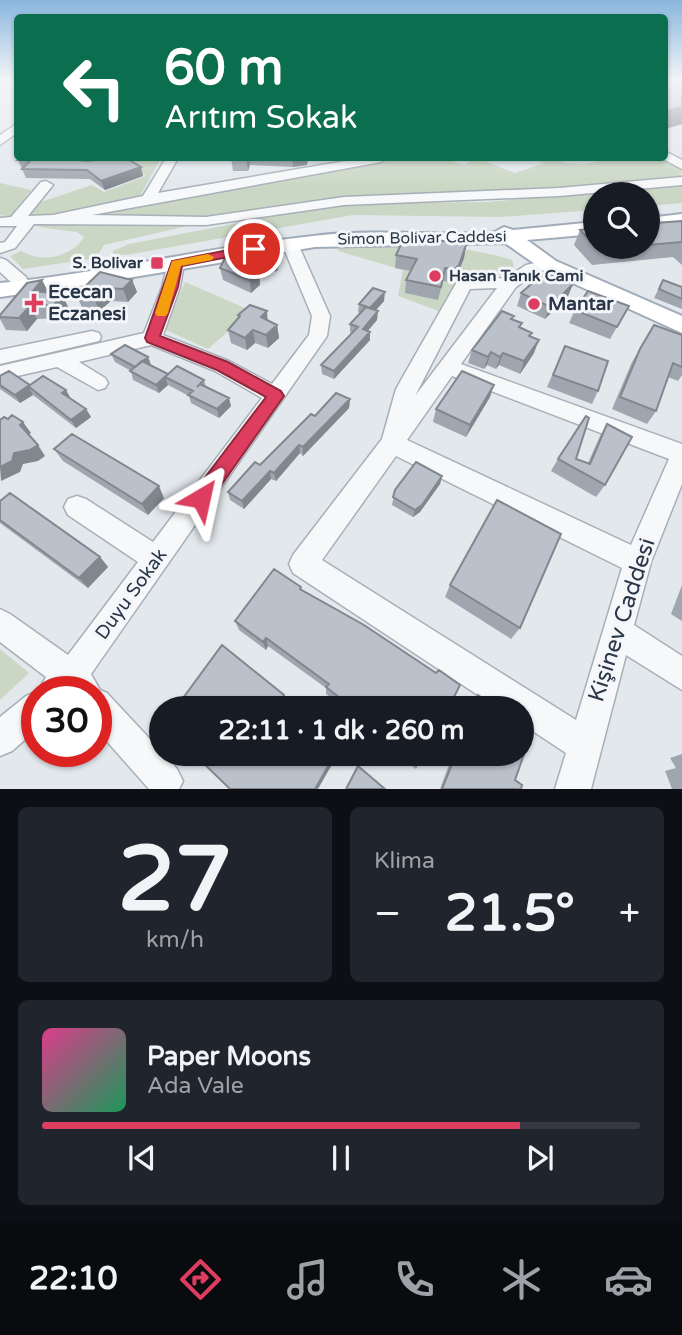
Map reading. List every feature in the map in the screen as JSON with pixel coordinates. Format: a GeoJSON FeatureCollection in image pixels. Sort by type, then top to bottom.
{"type":"FeatureCollection","features":[{"type":"Feature","properties":{"kind":"main road"},"geometry":{"type":"LineString","coordinates":[[660,214],[682,212]]}},
{"type":"Feature","properties":{"kind":"main road"},"geometry":{"type":"LineString","coordinates":[[660,222],[682,219]]}},
{"type":"Feature","properties":{"kind":"main road","name":"Simon Bolivar Caddesi"},"geometry":{"type":"LineString","coordinates":[[10,282],[311,231],[385,225],[494,226],[583,220]]}},
{"type":"Feature","properties":{"kind":"main road"},"geometry":{"type":"LineString","coordinates":[[494,226],[549,265]]}},
{"type":"Feature","properties":{"kind":"main road","name":"Simon Bolivar Caddesi"},"geometry":{"type":"LineString","coordinates":[[0,290],[77,281],[290,244],[361,236],[511,238],[583,229]]}},
{"type":"Feature","properties":{"kind":"main road"},"geometry":{"type":"LineString","coordinates":[[549,265],[554,232]]}},
{"type":"Feature","properties":{"kind":"main road"},"geometry":{"type":"LineString","coordinates":[[444,239],[549,265],[682,325]]}},
{"type":"Feature","properties":{"kind":"street"},"geometry":{"type":"LineString","coordinates":[[148,199],[170,161]]}},
{"type":"Feature","properties":{"kind":"street"},"geometry":{"type":"LineString","coordinates":[[53,219],[319,163],[343,161]]}},
{"type":"Feature","properties":{"kind":"street"},"geometry":{"type":"LineString","coordinates":[[14,222],[53,219],[206,221],[344,201],[559,192],[682,181]]}},
{"type":"Feature","properties":{"kind":"street"},"geometry":{"type":"LineString","coordinates":[[0,257],[3,253],[0,248],[10,245],[14,222],[46,185]]}},
{"type":"Feature","properties":{"kind":"street","name":"Duyu Sokak"},"geometry":{"type":"LineString","coordinates":[[77,676],[156,559],[318,336],[321,316],[290,244]]}},
{"type":"Feature","properties":{"kind":"street"},"geometry":{"type":"LineString","coordinates":[[0,263],[10,282]]}},
{"type":"Feature","properties":{"kind":"street"},"geometry":{"type":"LineString","coordinates":[[152,338],[171,287],[176,264]]}},
{"type":"Feature","properties":{"kind":"street"},"geometry":{"type":"LineString","coordinates":[[549,265],[532,268],[510,283],[303,564],[584,745]]}},
{"type":"Feature","properties":{"kind":"street"},"geometry":{"type":"LineString","coordinates":[[392,443],[407,389],[464,284],[510,283]]}},
{"type":"Feature","properties":{"kind":"street"},"geometry":{"type":"LineString","coordinates":[[0,357],[92,337]]}},
{"type":"Feature","properties":{"kind":"street"},"geometry":{"type":"LineString","coordinates":[[0,373],[152,338],[222,366],[276,396]]}},
{"type":"Feature","properties":{"kind":"street"},"geometry":{"type":"LineString","coordinates":[[59,359],[98,383]]}},
{"type":"Feature","properties":{"kind":"street"},"geometry":{"type":"LineString","coordinates":[[448,367],[682,454]]}},
{"type":"Feature","properties":{"kind":"street"},"geometry":{"type":"LineString","coordinates":[[392,443],[636,562]]}},
{"type":"Feature","properties":{"kind":"street","name":"Kişinev Caddesi"},"geometry":{"type":"LineString","coordinates":[[573,789],[636,562],[682,454]]}},
{"type":"Feature","properties":{"kind":"street"},"geometry":{"type":"LineString","coordinates":[[77,506],[156,559]]}},
{"type":"Feature","properties":{"kind":"street"},"geometry":{"type":"LineString","coordinates":[[0,624],[59,676]]}},
{"type":"Feature","properties":{"kind":"street"},"geometry":{"type":"LineString","coordinates":[[616,631],[682,674]]}},
{"type":"Feature","properties":{"kind":"street"},"geometry":{"type":"LineString","coordinates":[[0,740],[21,721]]}},
{"type":"Feature","properties":{"kind":"street"},"geometry":{"type":"LineString","coordinates":[[112,722],[165,781]]}},
{"type":"Feature","properties":{"kind":"green space"},"geometry":{"type":"Polygon","coordinates":[[[159,161],[140,196],[53,216],[24,217],[38,203],[92,185],[104,192],[146,176],[125,163],[159,161]]]}},
{"type":"Feature","properties":{"kind":"green space"},"geometry":{"type":"Polygon","coordinates":[[[379,161],[451,161],[465,165],[470,161],[485,161],[515,173],[544,163],[540,161],[585,164],[602,161],[668,161],[682,169],[680,178],[641,182],[583,182],[583,188],[564,190],[516,189],[418,195],[206,221],[82,218],[379,161]]]}},
{"type":"Feature","properties":{"kind":"green space"},"geometry":{"type":"Polygon","coordinates":[[[0,183],[31,190],[10,217],[0,215],[0,183]]]}},
{"type":"Feature","properties":{"kind":"green space"},"geometry":{"type":"Polygon","coordinates":[[[682,184],[682,203],[660,205],[660,186],[682,184]]]}},
{"type":"Feature","properties":{"kind":"green space"},"geometry":{"type":"Polygon","coordinates":[[[583,193],[583,211],[500,217],[353,215],[132,254],[114,256],[113,251],[129,244],[336,204],[488,202],[583,193]]]}},
{"type":"Feature","properties":{"kind":"green space"},"geometry":{"type":"Polygon","coordinates":[[[52,223],[196,224],[104,245],[96,258],[23,269],[10,256],[21,251],[37,257],[64,254],[84,237],[77,232],[38,227],[52,223]]]}},
{"type":"Feature","properties":{"kind":"green space"},"geometry":{"type":"Polygon","coordinates":[[[370,243],[477,251],[512,260],[514,266],[502,275],[464,275],[441,312],[398,296],[403,270],[338,251],[339,244],[370,243]]]}},
{"type":"Feature","properties":{"kind":"green space"},"geometry":{"type":"Polygon","coordinates":[[[185,282],[252,311],[208,349],[164,329],[185,282]]]}},
{"type":"Feature","properties":{"kind":"green space"},"geometry":{"type":"Polygon","coordinates":[[[0,649],[29,673],[21,676],[21,680],[0,700],[0,649]]]}},
{"type":"Feature","properties":{"kind":"building"},"geometry":{"type":"Polygon","coordinates":[[[30,161],[131,161],[141,167],[101,181],[87,170],[22,169],[30,161]]]}},
{"type":"Feature","properties":{"kind":"building"},"geometry":{"type":"Polygon","coordinates":[[[682,221],[682,242],[660,244],[660,223],[682,221]]]}},
{"type":"Feature","properties":{"kind":"building"},"geometry":{"type":"Polygon","coordinates":[[[404,238],[427,238],[466,245],[459,265],[455,269],[445,268],[441,287],[406,280],[417,259],[396,255],[404,238]]]}},
{"type":"Feature","properties":{"kind":"building"},"geometry":{"type":"Polygon","coordinates":[[[267,245],[279,250],[276,258],[248,262],[249,248],[267,245]]]}},
{"type":"Feature","properties":{"kind":"building"},"geometry":{"type":"Polygon","coordinates":[[[225,258],[259,273],[249,280],[220,268],[225,258]]]}},
{"type":"Feature","properties":{"kind":"building"},"geometry":{"type":"Polygon","coordinates":[[[100,272],[132,280],[123,289],[106,288],[94,298],[76,295],[100,272]]]}},
{"type":"Feature","properties":{"kind":"building"},"geometry":{"type":"Polygon","coordinates":[[[545,272],[573,284],[550,307],[521,293],[545,272]]]}},
{"type":"Feature","properties":{"kind":"building"},"geometry":{"type":"Polygon","coordinates":[[[42,280],[33,291],[62,294],[54,305],[30,306],[19,318],[0,317],[27,283],[42,280]]]}},
{"type":"Feature","properties":{"kind":"building"},"geometry":{"type":"Polygon","coordinates":[[[663,280],[682,287],[682,299],[659,289],[663,280]]]}},
{"type":"Feature","properties":{"kind":"building"},"geometry":{"type":"Polygon","coordinates":[[[373,288],[385,292],[370,308],[359,304],[373,288]]]}},
{"type":"Feature","properties":{"kind":"building"},"geometry":{"type":"Polygon","coordinates":[[[588,291],[629,306],[617,327],[575,310],[588,291]]]}},
{"type":"Feature","properties":{"kind":"building"},"geometry":{"type":"Polygon","coordinates":[[[250,305],[267,311],[261,317],[277,325],[266,335],[253,330],[245,338],[228,330],[240,316],[238,315],[250,305]]]}},
{"type":"Feature","properties":{"kind":"building"},"geometry":{"type":"Polygon","coordinates":[[[366,307],[378,311],[363,329],[370,332],[334,371],[321,365],[358,327],[350,324],[366,307]]]}},
{"type":"Feature","properties":{"kind":"building"},"geometry":{"type":"Polygon","coordinates":[[[502,311],[514,316],[511,319],[522,323],[519,327],[539,340],[524,361],[503,353],[500,357],[491,352],[488,357],[472,350],[502,311]]]}},
{"type":"Feature","properties":{"kind":"building"},"geometry":{"type":"Polygon","coordinates":[[[654,325],[682,335],[682,367],[673,363],[656,411],[620,397],[640,349],[654,325]]]}},
{"type":"Feature","properties":{"kind":"building"},"geometry":{"type":"Polygon","coordinates":[[[125,345],[148,357],[135,367],[111,354],[125,345]]]}},
{"type":"Feature","properties":{"kind":"building"},"geometry":{"type":"Polygon","coordinates":[[[565,346],[608,361],[598,391],[553,375],[565,346]]]}},
{"type":"Feature","properties":{"kind":"building"},"geometry":{"type":"Polygon","coordinates":[[[142,361],[168,374],[156,385],[130,371],[142,361]]]}},
{"type":"Feature","properties":{"kind":"building"},"geometry":{"type":"Polygon","coordinates":[[[177,366],[204,380],[200,384],[229,398],[217,409],[188,395],[193,391],[165,377],[177,366]]]}},
{"type":"Feature","properties":{"kind":"building"},"geometry":{"type":"Polygon","coordinates":[[[9,371],[30,385],[43,376],[66,390],[62,393],[86,409],[71,420],[28,386],[15,395],[0,385],[0,376],[9,371]]]}},
{"type":"Feature","properties":{"kind":"building"},"geometry":{"type":"Polygon","coordinates":[[[462,371],[494,385],[470,425],[436,409],[462,371]]]}},
{"type":"Feature","properties":{"kind":"building"},"geometry":{"type":"Polygon","coordinates":[[[336,393],[350,399],[303,447],[299,445],[274,473],[270,471],[242,501],[228,492],[255,462],[260,465],[311,414],[315,416],[336,393]]]}},
{"type":"Feature","properties":{"kind":"building"},"geometry":{"type":"Polygon","coordinates":[[[12,415],[23,422],[20,425],[38,445],[30,450],[14,453],[12,461],[0,467],[0,420],[4,417],[8,419],[12,415]]]}},
{"type":"Feature","properties":{"kind":"building"},"geometry":{"type":"Polygon","coordinates":[[[586,416],[589,418],[576,459],[590,464],[607,424],[632,437],[605,485],[558,459],[586,416]]]}},
{"type":"Feature","properties":{"kind":"building"},"geometry":{"type":"Polygon","coordinates":[[[72,434],[159,486],[142,504],[54,449],[72,434]]]}},
{"type":"Feature","properties":{"kind":"building"},"geometry":{"type":"Polygon","coordinates":[[[416,462],[442,476],[422,505],[415,510],[393,497],[395,490],[416,462]]]}},
{"type":"Feature","properties":{"kind":"building"},"geometry":{"type":"Polygon","coordinates":[[[10,493],[100,557],[79,578],[0,520],[0,501],[10,493]]]}},
{"type":"Feature","properties":{"kind":"building"},"geometry":{"type":"Polygon","coordinates":[[[497,500],[561,534],[520,628],[450,585],[497,500]]]}},
{"type":"Feature","properties":{"kind":"building"},"geometry":{"type":"Polygon","coordinates":[[[274,569],[301,587],[300,589],[460,685],[454,696],[337,696],[326,687],[329,684],[266,638],[263,642],[235,621],[274,569]]]}},
{"type":"Feature","properties":{"kind":"building"},"geometry":{"type":"Polygon","coordinates":[[[222,645],[284,695],[283,696],[185,696],[222,645]]]}},
{"type":"Feature","properties":{"kind":"building"},"geometry":{"type":"Polygon","coordinates":[[[206,766],[328,766],[315,789],[230,789],[206,766]]]}},
{"type":"Feature","properties":{"kind":"building"},"geometry":{"type":"Polygon","coordinates":[[[358,766],[385,789],[346,789],[358,766]]]}},
{"type":"Feature","properties":{"kind":"building"},"geometry":{"type":"Polygon","coordinates":[[[451,766],[520,766],[515,780],[522,785],[521,789],[442,789],[451,766]]]}},
{"type":"Feature","properties":{"kind":"slow traffic"},"geometry":{"type":"LineString","coordinates":[[162,313],[176,264],[208,257]]}},
{"type":"Feature","properties":{"kind":"place","name":"S. Bolivar"},"geometry":{"type":"Point","coordinates":[157,263]}},
{"type":"Feature","properties":{"kind":"place","name":"Hasan Tanık Cami"},"geometry":{"type":"Point","coordinates":[435,276]}},
{"type":"Feature","properties":{"kind":"place","name":"Ececan Eczanesi"},"geometry":{"type":"Point","coordinates":[34,303]}},
{"type":"Feature","properties":{"kind":"place","name":"Mantar"},"geometry":{"type":"Point","coordinates":[534,304]}},
{"type":"Feature","properties":{"kind":"route"},"geometry":{"type":"LineString","coordinates":[[201,498],[276,396],[222,366],[152,338],[171,287],[176,264],[254,249]]}}]}
